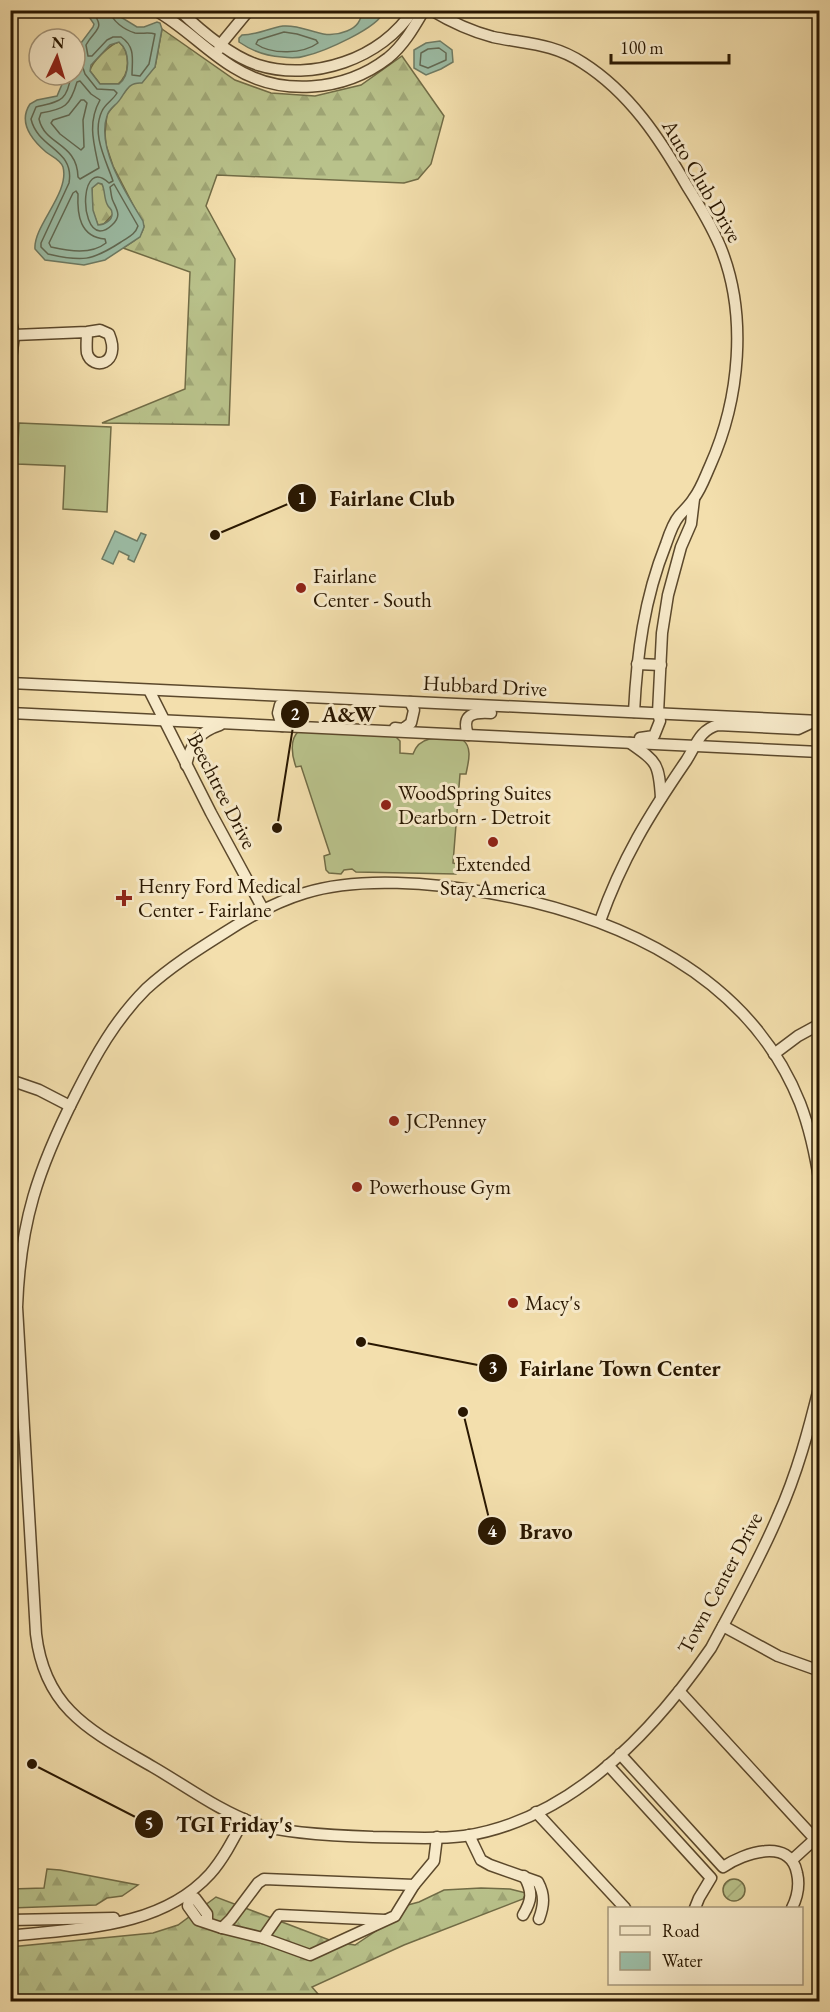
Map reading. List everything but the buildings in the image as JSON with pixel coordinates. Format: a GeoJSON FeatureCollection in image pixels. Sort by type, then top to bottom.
{"type":"FeatureCollection","features":[{"type":"Feature","properties":{"kind":"street"},"geometry":{"type":"LineString","coordinates":[[155,10],[173,20],[231,66],[251,78],[278,86],[309,88],[336,83],[364,73],[389,57],[405,41],[424,10]]}},
{"type":"Feature","properties":{"kind":"street"},"geometry":{"type":"LineString","coordinates":[[179,10],[238,57],[258,65],[281,70],[307,71],[332,67],[359,56],[396,31],[413,10]]}},
{"type":"Feature","properties":{"kind":"street"},"geometry":{"type":"LineString","coordinates":[[217,55],[221,44],[249,10]]}},
{"type":"Feature","properties":{"kind":"street","name":"Auto Club Drive"},"geometry":{"type":"LineString","coordinates":[[431,10],[476,32],[530,42],[558,50],[590,68],[626,99],[656,134],[704,214],[720,247],[730,277],[735,317],[736,357],[733,392],[725,426],[711,464],[694,499],[678,517],[657,568],[641,632],[634,712]]}},
{"type":"Feature","properties":{"kind":"street"},"geometry":{"type":"LineString","coordinates":[[332,67],[336,83]]}},
{"type":"Feature","properties":{"kind":"street"},"geometry":{"type":"LineString","coordinates":[[10,316],[14,335],[10,368]]}},
{"type":"Feature","properties":{"kind":"street"},"geometry":{"type":"LineString","coordinates":[[14,335],[87,333]]}},
{"type":"Feature","properties":{"kind":"street","name":"Auto Club Drive"},"geometry":{"type":"LineString","coordinates":[[543,738],[562,734],[646,738],[654,736],[658,730],[664,616],[672,574],[691,524],[694,499]]}},
{"type":"Feature","properties":{"kind":"street"},"geometry":{"type":"LineString","coordinates":[[657,568],[672,574]]}},
{"type":"Feature","properties":{"kind":"street"},"geometry":{"type":"LineString","coordinates":[[649,595],[660,602],[664,616]]}},
{"type":"Feature","properties":{"kind":"street"},"geometry":{"type":"LineString","coordinates":[[637,664],[661,665]]}},
{"type":"Feature","properties":{"kind":"street","name":"Hubbard Drive"},"geometry":{"type":"LineString","coordinates":[[10,683],[817,721]]}},
{"type":"Feature","properties":{"kind":"street"},"geometry":{"type":"LineString","coordinates":[[149,690],[165,721]]}},
{"type":"Feature","properties":{"kind":"street"},"geometry":{"type":"LineString","coordinates":[[282,726],[278,713],[280,705],[288,702],[347,705],[359,700]]}},
{"type":"Feature","properties":{"kind":"street"},"geometry":{"type":"LineString","coordinates":[[353,731],[368,727],[403,729],[413,719],[414,710],[410,702]]}},
{"type":"Feature","properties":{"kind":"street"},"geometry":{"type":"LineString","coordinates":[[468,735],[465,726],[467,720],[472,714],[479,712],[550,715],[565,710]]}},
{"type":"Feature","properties":{"kind":"street"},"geometry":{"type":"LineString","coordinates":[[10,714],[819,752]]}},
{"type":"Feature","properties":{"kind":"street","name":"Beechtree Drive"},"geometry":{"type":"LineString","coordinates":[[165,721],[263,909]]}},
{"type":"Feature","properties":{"kind":"street"},"geometry":{"type":"LineString","coordinates":[[600,921],[626,857],[643,825],[702,733],[709,727],[718,725],[798,729],[817,721]]}},
{"type":"Feature","properties":{"kind":"street"},"geometry":{"type":"LineString","coordinates":[[186,765],[195,739],[210,729],[226,724]]}},
{"type":"Feature","properties":{"kind":"street"},"geometry":{"type":"LineString","coordinates":[[629,743],[650,757],[657,765],[661,798]]}},
{"type":"Feature","properties":{"kind":"street","name":"Town Center Drive"},"geometry":{"type":"LineString","coordinates":[[819,1185],[815,1158],[802,1108],[774,1054],[745,1015],[701,975],[655,946],[600,921],[556,908],[498,894],[448,886],[356,884],[306,892],[263,909],[185,958],[144,991],[108,1035],[50,1147],[33,1194],[24,1235],[18,1282],[18,1331],[39,1654],[52,1687],[75,1717],[98,1735],[244,1819],[277,1828],[362,1837],[437,1837],[489,1831],[536,1812],[575,1790],[608,1765],[679,1691],[711,1648],[782,1507],[808,1432],[819,1384]]}},
{"type":"Feature","properties":{"kind":"street"},"geometry":{"type":"LineString","coordinates":[[774,1054],[819,1024]]}},
{"type":"Feature","properties":{"kind":"street"},"geometry":{"type":"LineString","coordinates":[[10,1080],[39,1090],[70,1106]]}},
{"type":"Feature","properties":{"kind":"street"},"geometry":{"type":"LineString","coordinates":[[723,1626],[778,1656],[819,1671]]}},
{"type":"Feature","properties":{"kind":"street"},"geometry":{"type":"LineString","coordinates":[[679,1691],[815,1839],[792,1860]]}},
{"type":"Feature","properties":{"kind":"street"},"geometry":{"type":"LineString","coordinates":[[620,1755],[723,1867]]}},
{"type":"Feature","properties":{"kind":"street"},"geometry":{"type":"LineString","coordinates":[[608,1765],[711,1878]]}},
{"type":"Feature","properties":{"kind":"street"},"geometry":{"type":"LineString","coordinates":[[660,1822],[672,1811]]}},
{"type":"Feature","properties":{"kind":"street"},"geometry":{"type":"LineString","coordinates":[[536,1812],[624,1907]]}},
{"type":"Feature","properties":{"kind":"street"},"geometry":{"type":"LineString","coordinates":[[10,1936],[95,1927],[130,1918],[187,1896],[215,1868],[244,1819]]}},
{"type":"Feature","properties":{"kind":"street"},"geometry":{"type":"LineString","coordinates":[[469,1835],[481,1860],[538,1882],[543,1891],[543,1908],[539,1919]]}},
{"type":"Feature","properties":{"kind":"street"},"geometry":{"type":"LineString","coordinates":[[187,1896],[195,1898],[207,1914],[207,1922],[263,1938],[310,1956],[395,1916],[414,1885],[434,1861],[437,1837]]}},
{"type":"Feature","properties":{"kind":"street"},"geometry":{"type":"LineString","coordinates":[[695,1907],[711,1878],[723,1867],[747,1854],[767,1850],[777,1852],[792,1860],[797,1869],[799,1889],[792,1907]]}},
{"type":"Feature","properties":{"kind":"street"},"geometry":{"type":"LineString","coordinates":[[523,1915],[532,1892],[524,1876]]}},
{"type":"Feature","properties":{"kind":"street"},"geometry":{"type":"LineString","coordinates":[[222,1928],[258,1883],[264,1880],[414,1885]]}},
{"type":"Feature","properties":{"kind":"street"},"geometry":{"type":"LineString","coordinates":[[263,1938],[279,1914],[387,1920]]}},
{"type":"Feature","properties":{"kind":"street"},"geometry":{"type":"LineString","coordinates":[[10,1920],[130,1918]]}},
{"type":"Feature","properties":{"kind":"green space"},"geometry":{"type":"Polygon","coordinates":[[[162,29],[235,80],[271,93],[315,96],[361,85],[402,56],[444,116],[431,164],[418,179],[404,183],[217,175],[206,206],[235,259],[229,425],[102,423],[185,389],[190,272],[123,248],[139,237],[144,226],[113,166],[106,145],[105,133],[107,114],[131,84],[137,82],[155,67],[162,29]]]}},
{"type":"Feature","properties":{"kind":"green space"},"geometry":{"type":"Polygon","coordinates":[[[119,42],[127,57],[125,75],[118,84],[100,84],[90,71],[91,68],[106,50],[119,42]]]}},
{"type":"Feature","properties":{"kind":"green space"},"geometry":{"type":"Polygon","coordinates":[[[98,183],[102,184],[113,214],[103,225],[98,225],[92,210],[92,188],[98,183]]]}},
{"type":"Feature","properties":{"kind":"green space"},"geometry":{"type":"Polygon","coordinates":[[[19,423],[111,427],[107,512],[63,509],[65,466],[17,464],[19,423]]]}},
{"type":"Feature","properties":{"kind":"green space"},"geometry":{"type":"Polygon","coordinates":[[[299,731],[395,736],[400,741],[400,753],[413,754],[422,742],[434,738],[463,740],[468,747],[469,756],[466,774],[460,774],[453,863],[460,865],[456,874],[356,872],[352,869],[344,870],[341,874],[329,873],[326,870],[324,856],[330,854],[301,766],[296,767],[293,758],[294,738],[299,731]]]}},
{"type":"Feature","properties":{"kind":"green space"},"geometry":{"type":"Polygon","coordinates":[[[47,1869],[138,1885],[122,1896],[107,1898],[96,1905],[11,1908],[11,1889],[44,1888],[47,1869]]]}},
{"type":"Feature","properties":{"kind":"green space"},"geometry":{"type":"Polygon","coordinates":[[[734,1879],[742,1882],[745,1890],[742,1898],[734,1901],[726,1898],[723,1890],[726,1882],[734,1879]]]}},
{"type":"Feature","properties":{"kind":"green space"},"geometry":{"type":"Polygon","coordinates":[[[510,1889],[526,1893],[523,1899],[404,1945],[312,1987],[324,2001],[11,2001],[10,1947],[153,1933],[178,1925],[216,1897],[332,1941],[355,1945],[376,1931],[404,1906],[419,1902],[444,1890],[510,1889]]]}},
{"type":"Feature","properties":{"kind":"water"},"geometry":{"type":"Polygon","coordinates":[[[85,11],[111,11],[137,27],[157,22],[160,23],[162,29],[155,67],[142,83],[134,84],[127,89],[108,113],[105,129],[109,156],[144,227],[140,237],[105,260],[84,265],[45,260],[35,249],[40,230],[57,198],[64,177],[62,164],[36,142],[28,130],[25,117],[30,104],[37,100],[57,96],[61,87],[87,87],[87,35],[94,24],[85,11]],[[119,42],[110,45],[91,65],[90,71],[100,84],[119,84],[123,80],[128,63],[123,46],[119,42]],[[98,183],[92,188],[93,210],[98,225],[108,222],[112,213],[106,202],[102,184],[98,183]]]}},
{"type":"Feature","properties":{"kind":"water"},"geometry":{"type":"Polygon","coordinates":[[[362,11],[384,11],[380,18],[362,32],[303,57],[270,56],[239,42],[242,35],[283,26],[299,27],[322,34],[338,34],[356,26],[362,11]]]}},
{"type":"Feature","properties":{"kind":"water"},"geometry":{"type":"Polygon","coordinates":[[[440,41],[452,50],[453,62],[426,75],[414,68],[414,50],[426,43],[440,41]]]}},
{"type":"Feature","properties":{"kind":"water"},"geometry":{"type":"Polygon","coordinates":[[[115,531],[137,541],[141,533],[146,535],[134,562],[128,559],[129,556],[119,551],[113,564],[102,559],[115,531]]]}},
{"type":"Feature","properties":{"kind":"place","name":"Fairlane Club"},"geometry":{"type":"Point","coordinates":[215,535]}},
{"type":"Feature","properties":{"kind":"place","name":"Fairlane Center - South"},"geometry":{"type":"Point","coordinates":[301,588]}},
{"type":"Feature","properties":{"kind":"place","name":"WoodSpring Suites Dearborn - Detroit"},"geometry":{"type":"Point","coordinates":[386,805]}},
{"type":"Feature","properties":{"kind":"place","name":"A&W"},"geometry":{"type":"Point","coordinates":[277,828]}},
{"type":"Feature","properties":{"kind":"place","name":"Extended Stay America"},"geometry":{"type":"Point","coordinates":[493,842]}},
{"type":"Feature","properties":{"kind":"place","name":"Henry Ford Medical Center - Fairlane"},"geometry":{"type":"Point","coordinates":[124,898]}},
{"type":"Feature","properties":{"kind":"place","name":"JCPenney"},"geometry":{"type":"Point","coordinates":[394,1121]}},
{"type":"Feature","properties":{"kind":"place","name":"Powerhouse Gym"},"geometry":{"type":"Point","coordinates":[357,1187]}},
{"type":"Feature","properties":{"kind":"place","name":"Macy's"},"geometry":{"type":"Point","coordinates":[513,1303]}},
{"type":"Feature","properties":{"kind":"place","name":"Fairlane Town Center"},"geometry":{"type":"Point","coordinates":[361,1342]}},
{"type":"Feature","properties":{"kind":"place","name":"Bravo"},"geometry":{"type":"Point","coordinates":[463,1412]}},
{"type":"Feature","properties":{"kind":"place","name":"TGI Friday's"},"geometry":{"type":"Point","coordinates":[32,1764]}}]}
